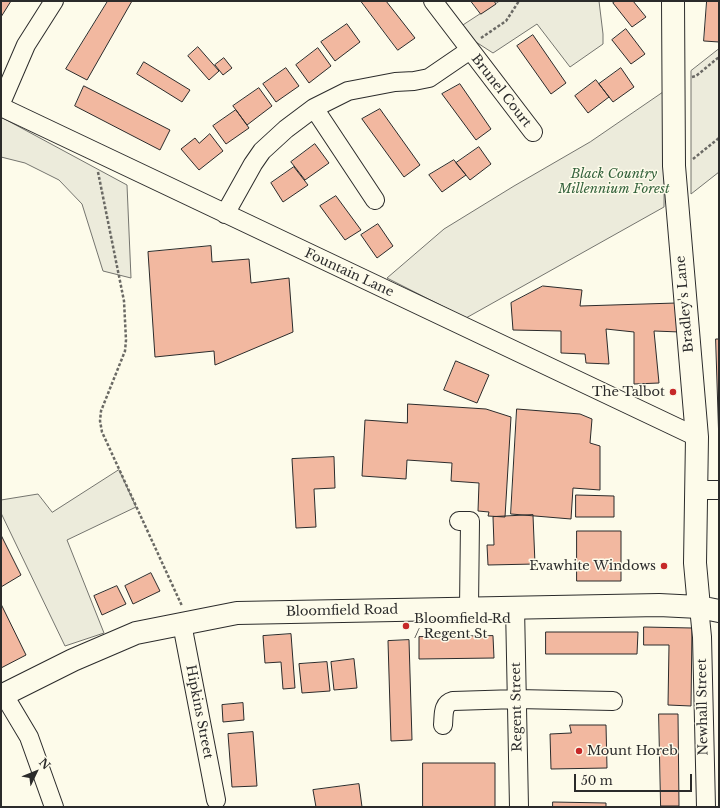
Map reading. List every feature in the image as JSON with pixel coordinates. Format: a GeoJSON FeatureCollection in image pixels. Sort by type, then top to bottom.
{"type":"FeatureCollection","features":[{"type":"Feature","properties":{"kind":"main road","name":"Bradley's Lane"},"geometry":{"type":"LineString","coordinates":[[673,1],[674,166],[696,437],[696,563],[709,609]]}},
{"type":"Feature","properties":{"kind":"main road","name":"Bloomfield Road"},"geometry":{"type":"LineString","coordinates":[[2,696],[73,660],[136,633],[237,613],[659,605],[709,609]]}},
{"type":"Feature","properties":{"kind":"street"},"geometry":{"type":"LineString","coordinates":[[1,103],[26,45],[54,1]]}},
{"type":"Feature","properties":{"kind":"street","name":"Brunel Court"},"geometry":{"type":"LineString","coordinates":[[433,1],[533,132]]}},
{"type":"Feature","properties":{"kind":"street","name":"Brunel Court"},"geometry":{"type":"LineString","coordinates":[[225,214],[262,151],[286,129],[314,108],[348,92],[395,82],[414,81],[429,78],[468,48]]}},
{"type":"Feature","properties":{"kind":"street","name":"Fountain Lane"},"geometry":{"type":"LineString","coordinates":[[1,107],[696,437]]}},
{"type":"Feature","properties":{"kind":"street"},"geometry":{"type":"LineString","coordinates":[[314,108],[375,200]]}},
{"type":"Feature","properties":{"kind":"street"},"geometry":{"type":"LineString","coordinates":[[696,490],[719,490]]}},
{"type":"Feature","properties":{"kind":"street"},"geometry":{"type":"LineString","coordinates":[[459,521],[470,521],[469,608]]}},
{"type":"Feature","properties":{"kind":"street","name":"Regent Street"},"geometry":{"type":"LineString","coordinates":[[515,607],[519,807]]}},
{"type":"Feature","properties":{"kind":"street","name":"Newhall Street"},"geometry":{"type":"LineString","coordinates":[[706,807],[702,637],[709,609]]}},
{"type":"Feature","properties":{"kind":"street","name":"Hipkins Street"},"geometry":{"type":"LineString","coordinates":[[186,623],[216,800]]}},
{"type":"Feature","properties":{"kind":"street"},"geometry":{"type":"LineString","coordinates":[[2,696],[29,737],[54,807]]}},
{"type":"Feature","properties":{"kind":"street"},"geometry":{"type":"LineString","coordinates":[[443,726],[445,708],[448,702],[453,700],[517,698],[613,701]]}},
{"type":"Feature","properties":{"kind":"path","name":"Brunel Court"},"geometry":{"type":"LineString","coordinates":[[468,48],[506,20],[519,1]]}},
{"type":"Feature","properties":{"kind":"path"},"geometry":{"type":"LineString","coordinates":[[688,78],[696,76],[719,57]]}},
{"type":"Feature","properties":{"kind":"path"},"geometry":{"type":"LineString","coordinates":[[674,166],[691,160],[719,138]]}},
{"type":"Feature","properties":{"kind":"path"},"geometry":{"type":"LineString","coordinates":[[94,152],[124,301],[126,340],[124,351],[101,411],[100,421],[102,432],[186,623]]}},
{"type":"Feature","properties":{"kind":"green space"},"geometry":{"type":"Polygon","coordinates":[[[500,1],[599,1],[603,44],[570,67],[537,24],[493,53],[462,33],[459,28],[500,1]]]}},
{"type":"Feature","properties":{"kind":"green space","name":"Black Country Millennium Forest"},"geometry":{"type":"Polygon","coordinates":[[[719,49],[719,172],[691,194],[691,71],[719,49]]]}},
{"type":"Feature","properties":{"kind":"green space","name":"Black Country Millennium Forest"},"geometry":{"type":"Polygon","coordinates":[[[665,91],[664,207],[466,318],[387,278],[444,229],[590,142],[665,91]]]}},
{"type":"Feature","properties":{"kind":"green space"},"geometry":{"type":"Polygon","coordinates":[[[1,117],[127,185],[131,278],[103,271],[82,204],[59,180],[25,163],[1,157],[1,117]]]}},
{"type":"Feature","properties":{"kind":"green space"},"geometry":{"type":"Polygon","coordinates":[[[119,470],[136,507],[67,540],[104,633],[65,646],[1,513],[1,500],[38,494],[52,512],[119,470]]]}},
{"type":"Feature","properties":{"kind":"building"},"geometry":{"type":"Polygon","coordinates":[[[1,1],[11,1],[1,17],[1,1]]]}},
{"type":"Feature","properties":{"kind":"building"},"geometry":{"type":"Polygon","coordinates":[[[108,1],[132,1],[87,80],[66,69],[108,1]]]}},
{"type":"Feature","properties":{"kind":"building"},"geometry":{"type":"Polygon","coordinates":[[[361,1],[386,1],[415,38],[398,50],[361,1]]]}},
{"type":"Feature","properties":{"kind":"building"},"geometry":{"type":"Polygon","coordinates":[[[471,1],[494,1],[496,4],[481,14],[471,1]]]}},
{"type":"Feature","properties":{"kind":"building"},"geometry":{"type":"Polygon","coordinates":[[[616,1],[633,1],[646,17],[632,27],[613,3],[616,1]]]}},
{"type":"Feature","properties":{"kind":"building"},"geometry":{"type":"Polygon","coordinates":[[[707,1],[719,1],[719,42],[704,41],[707,1]]]}},
{"type":"Feature","properties":{"kind":"building"},"geometry":{"type":"Polygon","coordinates":[[[347,24],[360,42],[335,61],[321,42],[347,24]]]}},
{"type":"Feature","properties":{"kind":"building"},"geometry":{"type":"Polygon","coordinates":[[[626,29],[645,54],[631,64],[612,40],[626,29]]]}},
{"type":"Feature","properties":{"kind":"building"},"geometry":{"type":"Polygon","coordinates":[[[533,35],[566,83],[551,94],[517,46],[533,35]]]}},
{"type":"Feature","properties":{"kind":"building"},"geometry":{"type":"Polygon","coordinates":[[[198,47],[219,71],[209,80],[188,56],[198,47]]]}},
{"type":"Feature","properties":{"kind":"building"},"geometry":{"type":"Polygon","coordinates":[[[318,48],[331,66],[309,83],[296,65],[318,48]]]}},
{"type":"Feature","properties":{"kind":"building"},"geometry":{"type":"Polygon","coordinates":[[[224,58],[232,68],[223,75],[215,65],[224,58]]]}},
{"type":"Feature","properties":{"kind":"building"},"geometry":{"type":"Polygon","coordinates":[[[144,62],[190,90],[182,102],[137,74],[144,62]]]}},
{"type":"Feature","properties":{"kind":"building"},"geometry":{"type":"Polygon","coordinates":[[[286,68],[299,86],[276,102],[263,84],[286,68]]]}},
{"type":"Feature","properties":{"kind":"building"},"geometry":{"type":"Polygon","coordinates":[[[621,68],[634,87],[613,102],[599,84],[621,68]]]}},
{"type":"Feature","properties":{"kind":"building"},"geometry":{"type":"Polygon","coordinates":[[[596,80],[609,97],[588,113],[575,96],[596,80]]]}},
{"type":"Feature","properties":{"kind":"building"},"geometry":{"type":"Polygon","coordinates":[[[460,84],[491,129],[476,140],[442,94],[460,84]]]}},
{"type":"Feature","properties":{"kind":"building"},"geometry":{"type":"Polygon","coordinates":[[[84,86],[170,130],[160,150],[75,106],[84,86]]]}},
{"type":"Feature","properties":{"kind":"building"},"geometry":{"type":"Polygon","coordinates":[[[259,88],[272,106],[247,125],[233,106],[259,88]]]}},
{"type":"Feature","properties":{"kind":"building"},"geometry":{"type":"Polygon","coordinates":[[[380,109],[420,165],[404,177],[362,119],[380,109]]]}},
{"type":"Feature","properties":{"kind":"building"},"geometry":{"type":"Polygon","coordinates":[[[236,110],[249,128],[226,144],[213,126],[236,110]]]}},
{"type":"Feature","properties":{"kind":"building"},"geometry":{"type":"Polygon","coordinates":[[[210,134],[223,151],[199,170],[181,149],[195,138],[199,143],[210,134]]]}},
{"type":"Feature","properties":{"kind":"building"},"geometry":{"type":"Polygon","coordinates":[[[315,144],[329,163],[305,180],[291,162],[315,144]]]}},
{"type":"Feature","properties":{"kind":"building"},"geometry":{"type":"Polygon","coordinates":[[[479,147],[491,164],[470,180],[456,163],[479,147]]]}},
{"type":"Feature","properties":{"kind":"building"},"geometry":{"type":"Polygon","coordinates":[[[454,160],[466,175],[442,192],[429,175],[454,160]]]}},
{"type":"Feature","properties":{"kind":"building"},"geometry":{"type":"Polygon","coordinates":[[[294,167],[308,185],[283,202],[271,183],[294,167]]]}},
{"type":"Feature","properties":{"kind":"building"},"geometry":{"type":"Polygon","coordinates":[[[336,196],[361,230],[345,240],[320,206],[336,196]]]}},
{"type":"Feature","properties":{"kind":"building"},"geometry":{"type":"Polygon","coordinates":[[[378,224],[393,246],[377,258],[361,235],[378,224]]]}},
{"type":"Feature","properties":{"kind":"building"},"geometry":{"type":"Polygon","coordinates":[[[211,246],[212,262],[249,259],[251,283],[289,278],[293,332],[215,365],[214,351],[155,357],[148,252],[211,246]]]}},
{"type":"Feature","properties":{"kind":"building"},"geometry":{"type":"Polygon","coordinates":[[[543,286],[582,290],[580,306],[676,303],[680,332],[654,331],[659,383],[634,384],[634,332],[606,329],[609,364],[586,363],[585,354],[561,353],[561,331],[513,330],[511,303],[543,286]]]}},
{"type":"Feature","properties":{"kind":"building"},"geometry":{"type":"Polygon","coordinates":[[[716,339],[719,339],[719,444],[716,339]]]}},
{"type":"Feature","properties":{"kind":"building"},"geometry":{"type":"Polygon","coordinates":[[[456,361],[489,375],[477,403],[444,390],[456,361]]]}},
{"type":"Feature","properties":{"kind":"building"},"geometry":{"type":"Polygon","coordinates":[[[408,404],[486,409],[511,417],[505,517],[488,516],[489,512],[478,511],[479,483],[451,481],[452,463],[407,460],[406,479],[362,476],[365,420],[407,423],[408,404]]]}},
{"type":"Feature","properties":{"kind":"building"},"geometry":{"type":"Polygon","coordinates":[[[517,409],[580,414],[592,419],[590,443],[600,446],[600,490],[573,488],[571,519],[511,514],[517,409]]]}},
{"type":"Feature","properties":{"kind":"building"},"geometry":{"type":"Polygon","coordinates":[[[334,457],[335,488],[314,489],[316,527],[296,528],[292,459],[334,457]]]}},
{"type":"Feature","properties":{"kind":"building"},"geometry":{"type":"Polygon","coordinates":[[[576,495],[614,496],[614,517],[576,517],[576,495]]]}},
{"type":"Feature","properties":{"kind":"building"},"geometry":{"type":"Polygon","coordinates":[[[533,515],[535,564],[488,565],[487,545],[494,545],[493,517],[533,515]]]}},
{"type":"Feature","properties":{"kind":"building"},"geometry":{"type":"Polygon","coordinates":[[[577,531],[621,531],[621,581],[577,581],[577,531]]]}},
{"type":"Feature","properties":{"kind":"building"},"geometry":{"type":"Polygon","coordinates":[[[1,535],[21,575],[1,587],[1,535]]]}},
{"type":"Feature","properties":{"kind":"building"},"geometry":{"type":"Polygon","coordinates":[[[151,573],[160,591],[133,604],[125,586],[151,573]]]}},
{"type":"Feature","properties":{"kind":"building"},"geometry":{"type":"Polygon","coordinates":[[[117,586],[126,604],[102,615],[94,596],[117,586]]]}},
{"type":"Feature","properties":{"kind":"building"},"geometry":{"type":"Polygon","coordinates":[[[1,604],[26,655],[1,668],[1,604]]]}},
{"type":"Feature","properties":{"kind":"building"},"geometry":{"type":"Polygon","coordinates":[[[644,627],[692,628],[691,706],[668,705],[669,645],[644,645],[644,627]]]}},
{"type":"Feature","properties":{"kind":"building"},"geometry":{"type":"Polygon","coordinates":[[[546,632],[638,632],[637,654],[546,654],[546,632]]]}},
{"type":"Feature","properties":{"kind":"building"},"geometry":{"type":"Polygon","coordinates":[[[291,634],[295,688],[283,689],[281,662],[265,663],[263,636],[291,634]]]}},
{"type":"Feature","properties":{"kind":"building"},"geometry":{"type":"Polygon","coordinates":[[[493,636],[494,658],[419,659],[419,637],[493,636]]]}},
{"type":"Feature","properties":{"kind":"building"},"geometry":{"type":"Polygon","coordinates":[[[409,640],[412,740],[391,741],[388,641],[409,640]]]}},
{"type":"Feature","properties":{"kind":"building"},"geometry":{"type":"Polygon","coordinates":[[[354,659],[357,688],[334,690],[331,662],[354,659]]]}},
{"type":"Feature","properties":{"kind":"building"},"geometry":{"type":"Polygon","coordinates":[[[327,662],[330,691],[302,693],[299,664],[327,662]]]}},
{"type":"Feature","properties":{"kind":"building"},"geometry":{"type":"Polygon","coordinates":[[[243,703],[244,720],[223,722],[222,705],[243,703]]]}},
{"type":"Feature","properties":{"kind":"building"},"geometry":{"type":"Polygon","coordinates":[[[659,714],[678,714],[679,806],[661,806],[659,714]]]}},
{"type":"Feature","properties":{"kind":"building","name":"Mount Horeb"},"geometry":{"type":"Polygon","coordinates":[[[570,725],[606,725],[607,768],[551,769],[550,734],[571,733],[570,725]]]}},
{"type":"Feature","properties":{"kind":"building"},"geometry":{"type":"Polygon","coordinates":[[[253,732],[257,786],[232,787],[228,734],[253,732]]]}},
{"type":"Feature","properties":{"kind":"building"},"geometry":{"type":"Polygon","coordinates":[[[423,763],[495,763],[495,807],[423,807],[423,763]]]}},
{"type":"Feature","properties":{"kind":"building"},"geometry":{"type":"Polygon","coordinates":[[[359,784],[362,807],[316,807],[313,790],[359,784]]]}},
{"type":"Feature","properties":{"kind":"building"},"geometry":{"type":"Polygon","coordinates":[[[553,802],[606,803],[606,807],[553,807],[553,802]]]}},
{"type":"Feature","properties":{"kind":"place","name":"The Talbot"},"geometry":{"type":"Point","coordinates":[673,392]}},
{"type":"Feature","properties":{"kind":"place","name":"Evawhite Windows"},"geometry":{"type":"Point","coordinates":[664,566]}},
{"type":"Feature","properties":{"kind":"place","name":"Bloomfield Rd / Regent St"},"geometry":{"type":"Point","coordinates":[406,626]}},
{"type":"Feature","properties":{"kind":"place","name":"Mount Horeb"},"geometry":{"type":"Point","coordinates":[579,751]}}]}
